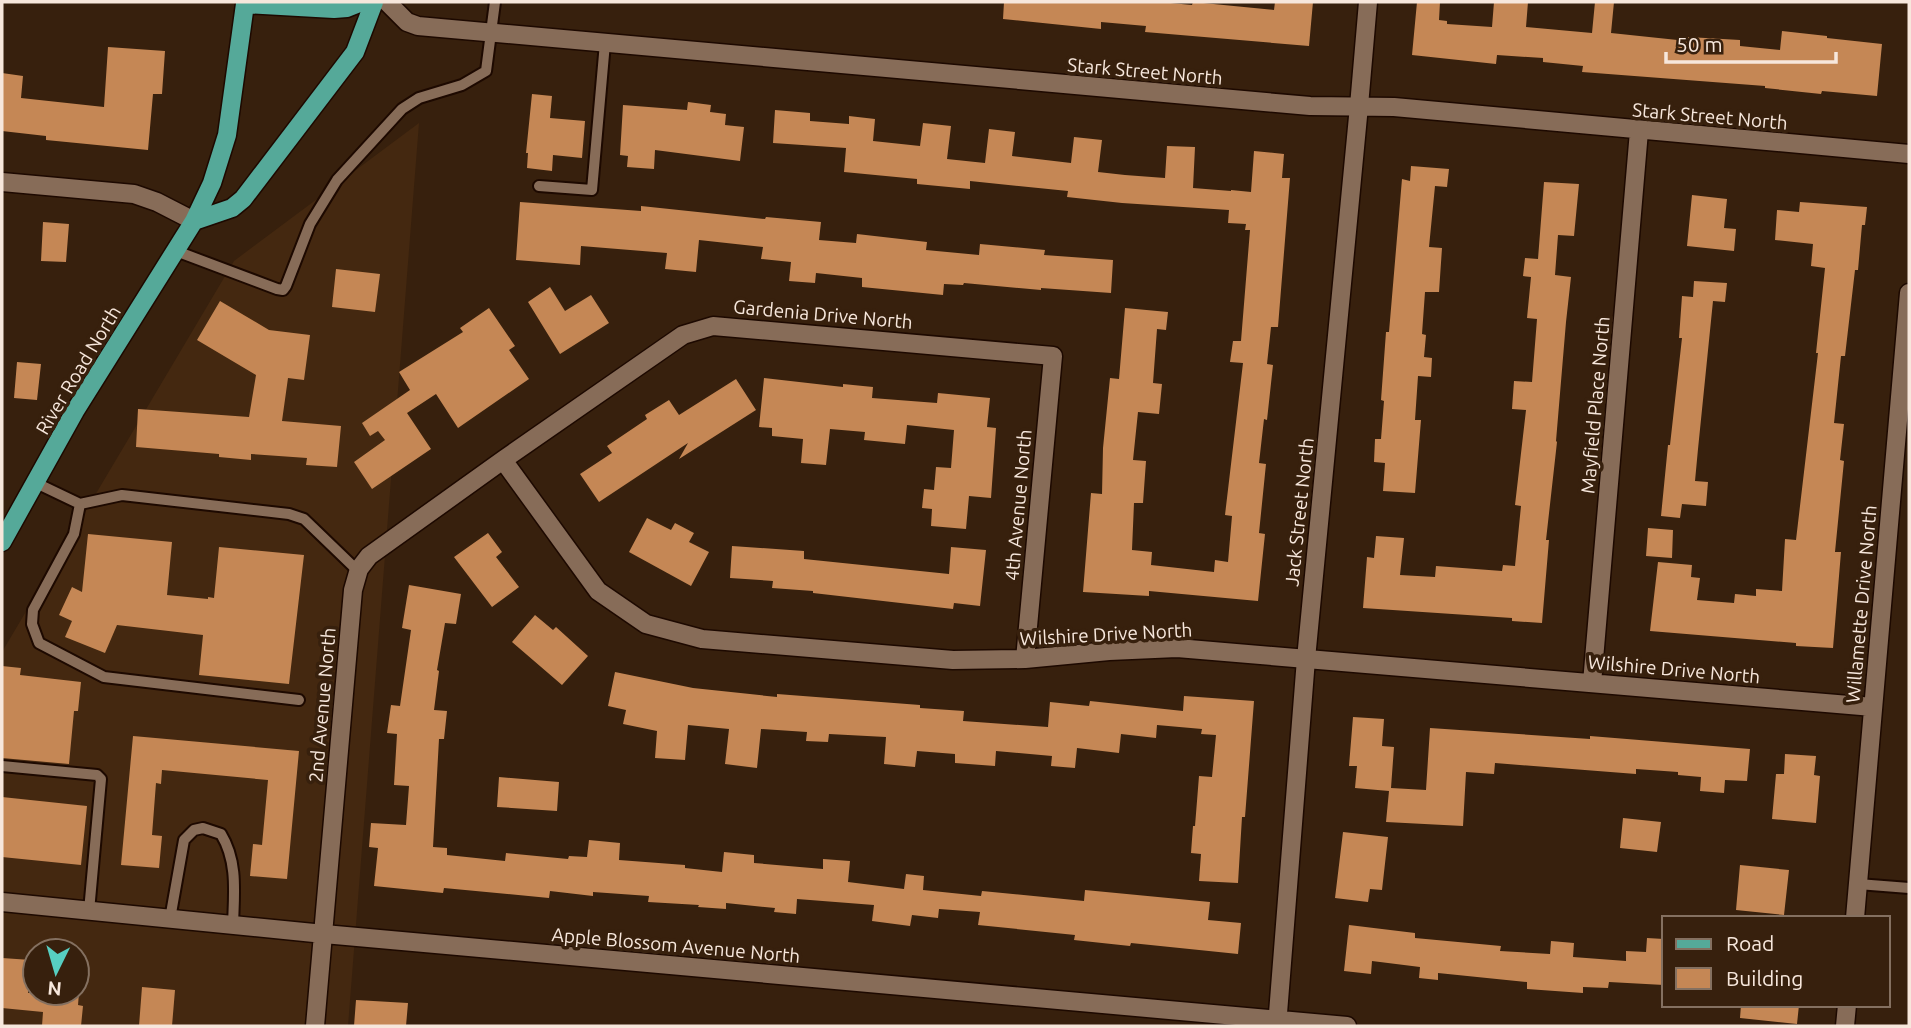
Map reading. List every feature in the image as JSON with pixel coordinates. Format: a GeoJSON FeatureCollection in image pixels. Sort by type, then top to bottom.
{"type":"FeatureCollection","features":[{"type":"Feature","properties":{"kind":"main road","name":"River Road North"},"geometry":{"type":"LineString","coordinates":[[2,542],[75,411],[194,221],[212,183],[227,135],[245,4],[334,9],[347,8],[362,2]]}},
{"type":"Feature","properties":{"kind":"main road"},"geometry":{"type":"LineString","coordinates":[[194,221],[232,208],[243,199],[355,52],[374,2]]}},
{"type":"Feature","properties":{"kind":"street","name":"Stark Street North"},"geometry":{"type":"LineString","coordinates":[[387,2],[407,22],[418,26],[1310,106],[1394,107],[1909,154]]}},
{"type":"Feature","properties":{"kind":"street","name":"Jack Street North"},"geometry":{"type":"LineString","coordinates":[[1277,1023],[1306,659],[1367,2]]}},
{"type":"Feature","properties":{"kind":"street","name":"Mayfield Place North"},"geometry":{"type":"LineString","coordinates":[[1592,682],[1639,131]]}},
{"type":"Feature","properties":{"kind":"street"},"geometry":{"type":"LineString","coordinates":[[2,182],[134,194],[157,202],[194,221]]}},
{"type":"Feature","properties":{"kind":"street","name":"Willamette Drive North"},"geometry":{"type":"LineString","coordinates":[[1855,916],[1909,293]]}},
{"type":"Feature","properties":{"kind":"street","name":"Gardenia Drive North"},"geometry":{"type":"LineString","coordinates":[[503,460],[683,335],[712,326],[1053,355]]}},
{"type":"Feature","properties":{"kind":"street","name":"4th Avenue North"},"geometry":{"type":"LineString","coordinates":[[1025,659],[1053,355]]}},
{"type":"Feature","properties":{"kind":"street"},"geometry":{"type":"LineString","coordinates":[[359,572],[369,556],[503,460]]}},
{"type":"Feature","properties":{"kind":"street","name":"Wilshire Drive North"},"geometry":{"type":"LineString","coordinates":[[503,460],[597,591],[646,624],[702,639],[953,660],[1025,659],[1109,650],[1177,648],[1873,707]]}},
{"type":"Feature","properties":{"kind":"street","name":"2nd Avenue North"},"geometry":{"type":"LineString","coordinates":[[315,1026],[353,590],[359,572]]}},
{"type":"Feature","properties":{"kind":"street","name":"Apple Blossom Avenue North"},"geometry":{"type":"LineString","coordinates":[[2,902],[1277,1023],[1347,1026]]}},
{"type":"Feature","properties":{"kind":"street"},"geometry":{"type":"LineString","coordinates":[[1845,1026],[1847,1007]]}},
{"type":"Feature","properties":{"kind":"lane"},"geometry":{"type":"LineString","coordinates":[[176,251],[283,290],[310,223],[337,180],[402,109],[419,98],[462,85],[486,71],[495,2]]}},
{"type":"Feature","properties":{"kind":"lane"},"geometry":{"type":"LineString","coordinates":[[539,186],[592,190],[605,43]]}},
{"type":"Feature","properties":{"kind":"lane"},"geometry":{"type":"LineString","coordinates":[[34,482],[80,504],[122,495],[289,514],[304,519],[359,572]]}},
{"type":"Feature","properties":{"kind":"lane"},"geometry":{"type":"LineString","coordinates":[[80,504],[74,534],[33,610],[32,624],[39,643],[104,677],[299,700]]}},
{"type":"Feature","properties":{"kind":"lane"},"geometry":{"type":"LineString","coordinates":[[2,766],[97,775],[101,779],[89,911]]}},
{"type":"Feature","properties":{"kind":"lane"},"geometry":{"type":"LineString","coordinates":[[170,919],[184,840],[194,830],[203,828],[221,834],[229,846],[234,868],[233,925]]}},
{"type":"Feature","properties":{"kind":"lane"},"geometry":{"type":"LineString","coordinates":[[1858,884],[1909,888]]}},
{"type":"Feature","properties":{"kind":"shaded area"},"geometry":{"type":"Polygon","coordinates":[[[419,123],[348,1026],[2,1026],[2,652],[234,261],[419,123]]]}},
{"type":"Feature","properties":{"kind":"building"},"geometry":{"type":"Polygon","coordinates":[[[1004,2],[1160,2],[1192,5],[1193,2],[1274,10],[1275,2],[1313,2],[1309,46],[1145,32],[1146,26],[1101,22],[1101,29],[1003,19],[1004,2]]]}},
{"type":"Feature","properties":{"kind":"building"},"geometry":{"type":"Polygon","coordinates":[[[1417,2],[1440,2],[1439,20],[1447,21],[1447,24],[1492,27],[1494,2],[1528,2],[1526,27],[1592,33],[1595,2],[1614,2],[1611,33],[1687,41],[1688,37],[1740,40],[1740,46],[1780,50],[1782,31],[1882,44],[1877,96],[1822,91],[1821,94],[1765,86],[1582,72],[1583,66],[1543,62],[1543,58],[1497,55],[1496,64],[1412,55],[1417,2]]]}},
{"type":"Feature","properties":{"kind":"building"},"geometry":{"type":"Polygon","coordinates":[[[108,47],[165,51],[162,94],[153,94],[148,150],[46,140],[46,136],[2,131],[2,73],[23,76],[21,98],[104,107],[108,47]]]}},
{"type":"Feature","properties":{"kind":"building"},"geometry":{"type":"Polygon","coordinates":[[[532,94],[552,96],[550,118],[585,121],[582,158],[553,155],[552,171],[527,168],[532,94]]]}},
{"type":"Feature","properties":{"kind":"building"},"geometry":{"type":"Polygon","coordinates":[[[688,102],[711,105],[710,112],[726,114],[725,125],[744,127],[740,161],[655,150],[654,169],[627,167],[628,156],[620,155],[623,105],[687,110],[688,102]]]}},
{"type":"Feature","properties":{"kind":"building"},"geometry":{"type":"Polygon","coordinates":[[[775,110],[810,113],[810,121],[849,124],[849,116],[875,119],[873,141],[920,146],[923,123],[951,126],[947,159],[985,163],[989,129],[1015,132],[1012,156],[1071,163],[1074,137],[1102,140],[1098,172],[1125,175],[1165,178],[1167,146],[1195,147],[1193,188],[1251,192],[1254,151],[1284,154],[1282,178],[1290,178],[1278,327],[1271,327],[1267,364],[1273,365],[1259,463],[1266,464],[1259,533],[1265,534],[1258,601],[1149,591],[1149,596],[1083,592],[1091,493],[1102,494],[1103,448],[1110,378],[1119,379],[1125,308],[1168,312],[1166,330],[1157,329],[1153,383],[1162,384],[1159,414],[1138,412],[1133,460],[1146,461],[1143,503],[1134,503],[1132,550],[1152,552],[1151,565],[1214,572],[1215,560],[1228,562],[1232,516],[1225,515],[1243,363],[1230,362],[1233,341],[1241,341],[1250,230],[1245,230],[1246,224],[1228,223],[1229,210],[1067,197],[1068,191],[970,181],[970,189],[917,184],[917,179],[844,172],[846,148],[773,143],[775,110]]]}},
{"type":"Feature","properties":{"kind":"building"},"geometry":{"type":"Polygon","coordinates":[[[1411,166],[1449,169],[1447,187],[1435,186],[1429,247],[1442,248],[1439,292],[1425,292],[1422,334],[1426,335],[1424,357],[1432,358],[1431,377],[1418,376],[1415,420],[1421,420],[1415,493],[1383,491],[1385,463],[1374,462],[1375,439],[1381,439],[1386,332],[1389,332],[1402,179],[1410,181],[1411,166]]]}},
{"type":"Feature","properties":{"kind":"building"},"geometry":{"type":"Polygon","coordinates":[[[1544,182],[1579,184],[1574,236],[1558,235],[1555,275],[1571,277],[1546,540],[1549,540],[1542,623],[1512,621],[1512,618],[1363,608],[1367,557],[1374,558],[1376,536],[1404,538],[1400,575],[1435,577],[1436,566],[1502,571],[1503,565],[1515,566],[1521,506],[1515,505],[1526,410],[1512,409],[1514,381],[1532,382],[1537,319],[1527,318],[1531,277],[1523,276],[1525,258],[1538,259],[1544,182]]]}},
{"type":"Feature","properties":{"kind":"building"},"geometry":{"type":"Polygon","coordinates":[[[1692,195],[1727,199],[1724,228],[1736,229],[1734,251],[1687,246],[1692,195]]]}},
{"type":"Feature","properties":{"kind":"building"},"geometry":{"type":"Polygon","coordinates":[[[520,202],[641,211],[641,206],[821,222],[819,240],[856,243],[857,234],[927,242],[926,250],[979,255],[980,244],[1045,250],[1044,255],[1113,260],[1111,293],[964,283],[944,284],[943,295],[862,287],[862,278],[816,273],[815,283],[789,281],[791,262],[761,259],[763,247],[699,240],[696,272],[665,269],[667,253],[581,246],[580,265],[516,260],[520,202]]]}},
{"type":"Feature","properties":{"kind":"building"},"geometry":{"type":"Polygon","coordinates":[[[1800,202],[1867,207],[1865,225],[1862,225],[1858,270],[1855,270],[1845,356],[1841,356],[1834,423],[1844,424],[1840,460],[1844,461],[1835,552],[1841,552],[1833,648],[1650,631],[1658,562],[1692,565],[1691,577],[1700,578],[1697,600],[1734,603],[1735,594],[1756,596],[1756,589],[1782,591],[1785,539],[1796,540],[1825,268],[1811,266],[1813,244],[1775,240],[1777,210],[1799,212],[1800,202]]]}},
{"type":"Feature","properties":{"kind":"building"},"geometry":{"type":"Polygon","coordinates":[[[43,222],[69,224],[66,262],[41,261],[43,222]]]}},
{"type":"Feature","properties":{"kind":"building"},"geometry":{"type":"Polygon","coordinates":[[[336,269],[380,274],[375,312],[332,307],[336,269]]]}},
{"type":"Feature","properties":{"kind":"building"},"geometry":{"type":"Polygon","coordinates":[[[1694,281],[1727,283],[1725,302],[1713,301],[1698,449],[1695,481],[1708,482],[1706,506],[1682,504],[1680,518],[1661,516],[1682,338],[1679,338],[1682,296],[1693,297],[1694,281]]]}},
{"type":"Feature","properties":{"kind":"building"},"geometry":{"type":"Polygon","coordinates":[[[550,287],[565,311],[591,295],[609,323],[560,354],[528,302],[550,287]]]}},
{"type":"Feature","properties":{"kind":"building"},"geometry":{"type":"Polygon","coordinates":[[[220,301],[269,330],[310,335],[304,380],[288,378],[282,421],[341,426],[337,467],[306,465],[307,458],[251,454],[251,460],[219,457],[219,454],[136,447],[138,409],[249,417],[256,375],[197,340],[220,301]]]}},
{"type":"Feature","properties":{"kind":"building"},"geometry":{"type":"Polygon","coordinates":[[[489,308],[515,346],[509,350],[529,379],[458,428],[436,394],[407,413],[431,449],[372,489],[354,462],[385,440],[378,431],[370,436],[362,423],[410,390],[399,372],[463,332],[460,328],[489,308]]]}},
{"type":"Feature","properties":{"kind":"building"},"geometry":{"type":"Polygon","coordinates":[[[17,362],[41,364],[37,400],[14,398],[17,362]]]}},
{"type":"Feature","properties":{"kind":"building"},"geometry":{"type":"Polygon","coordinates":[[[764,378],[843,387],[843,384],[873,387],[872,398],[937,403],[938,393],[990,398],[987,427],[996,428],[991,498],[969,496],[966,529],[931,526],[932,509],[922,508],[924,489],[934,490],[936,467],[951,468],[954,430],[907,425],[905,444],[864,440],[865,432],[830,429],[826,465],[801,463],[803,439],[772,436],[772,428],[759,427],[764,378]]]}},
{"type":"Feature","properties":{"kind":"building"},"geometry":{"type":"Polygon","coordinates":[[[736,379],[756,410],[679,459],[688,443],[599,502],[580,474],[612,453],[607,446],[647,419],[645,415],[669,400],[679,415],[736,379]]]}},
{"type":"Feature","properties":{"kind":"building"},"geometry":{"type":"Polygon","coordinates":[[[647,518],[671,530],[675,523],[694,533],[689,542],[709,552],[691,586],[629,552],[647,518]]]}},
{"type":"Feature","properties":{"kind":"building"},"geometry":{"type":"Polygon","coordinates":[[[1648,528],[1673,530],[1672,558],[1646,556],[1648,528]]]}},
{"type":"Feature","properties":{"kind":"building"},"geometry":{"type":"Polygon","coordinates":[[[488,533],[502,552],[496,557],[519,587],[492,607],[454,557],[488,533]]]}},
{"type":"Feature","properties":{"kind":"building"},"geometry":{"type":"Polygon","coordinates":[[[88,534],[172,542],[167,595],[208,599],[214,598],[219,547],[304,555],[289,684],[199,675],[203,635],[117,625],[105,653],[65,637],[72,621],[59,615],[72,587],[82,592],[88,534]]]}},
{"type":"Feature","properties":{"kind":"building"},"geometry":{"type":"Polygon","coordinates":[[[732,546],[804,551],[804,559],[949,574],[951,547],[986,550],[980,606],[954,603],[953,609],[772,588],[773,581],[730,578],[732,546]]]}},
{"type":"Feature","properties":{"kind":"building"},"geometry":{"type":"Polygon","coordinates":[[[409,585],[461,594],[456,624],[445,623],[434,710],[447,711],[444,739],[439,739],[433,847],[447,848],[447,855],[505,861],[506,853],[568,859],[569,856],[587,857],[589,840],[620,843],[619,860],[685,865],[685,868],[722,872],[724,852],[754,855],[754,863],[823,869],[823,859],[850,861],[848,882],[904,889],[906,874],[924,876],[923,890],[981,896],[982,891],[1084,901],[1085,890],[1210,902],[1208,920],[1241,923],[1238,954],[1074,940],[1075,935],[978,925],[980,912],[939,909],[938,918],[912,915],[910,926],[872,921],[874,905],[797,899],[796,914],[774,912],[775,908],[726,903],[726,909],[648,902],[649,896],[593,892],[593,896],[550,891],[549,898],[444,888],[443,893],[374,886],[378,848],[369,847],[371,823],[406,825],[409,786],[394,785],[397,734],[387,733],[391,705],[400,706],[411,630],[402,628],[409,585]]]}},
{"type":"Feature","properties":{"kind":"building"},"geometry":{"type":"Polygon","coordinates":[[[535,615],[553,630],[556,627],[588,656],[562,685],[512,642],[535,615]]]}},
{"type":"Feature","properties":{"kind":"building"},"geometry":{"type":"Polygon","coordinates":[[[2,666],[21,668],[20,675],[81,682],[78,711],[74,711],[69,764],[2,758],[2,666]]]}},
{"type":"Feature","properties":{"kind":"building"},"geometry":{"type":"Polygon","coordinates":[[[615,672],[693,688],[777,697],[777,694],[920,705],[920,708],[964,711],[963,721],[1048,727],[1050,702],[1089,706],[1090,701],[1183,711],[1184,696],[1254,701],[1238,883],[1199,881],[1201,854],[1191,853],[1199,776],[1212,777],[1216,735],[1201,734],[1202,729],[1157,725],[1156,738],[1121,734],[1119,753],[1077,748],[1075,768],[1051,766],[1052,756],[996,751],[995,766],[955,763],[955,754],[917,751],[915,767],[884,764],[886,737],[829,734],[828,742],[806,741],[807,732],[761,729],[757,768],[725,764],[729,729],[688,725],[685,760],[655,758],[657,731],[623,724],[626,710],[608,706],[615,672]]]}},
{"type":"Feature","properties":{"kind":"building"},"geometry":{"type":"Polygon","coordinates":[[[1353,717],[1384,719],[1382,746],[1394,747],[1391,788],[1426,790],[1430,728],[1590,739],[1590,736],[1750,749],[1747,781],[1725,780],[1724,793],[1700,791],[1701,777],[1678,775],[1678,772],[1636,769],[1636,774],[1495,763],[1494,774],[1466,772],[1463,826],[1386,822],[1389,791],[1355,788],[1357,766],[1349,766],[1353,717]]]}},
{"type":"Feature","properties":{"kind":"building"},"geometry":{"type":"Polygon","coordinates":[[[133,736],[299,751],[287,879],[250,876],[253,844],[262,845],[268,780],[162,770],[161,784],[156,783],[152,835],[162,836],[159,868],[121,865],[133,736]]]}},
{"type":"Feature","properties":{"kind":"building"},"geometry":{"type":"Polygon","coordinates":[[[1785,754],[1816,756],[1814,775],[1820,776],[1816,823],[1772,819],[1776,774],[1784,774],[1785,754]]]}},
{"type":"Feature","properties":{"kind":"building"},"geometry":{"type":"Polygon","coordinates":[[[499,777],[559,782],[557,811],[497,807],[499,777]]]}},
{"type":"Feature","properties":{"kind":"building"},"geometry":{"type":"Polygon","coordinates":[[[2,797],[87,806],[81,865],[2,857],[2,797]]]}},
{"type":"Feature","properties":{"kind":"building"},"geometry":{"type":"Polygon","coordinates":[[[1623,818],[1661,822],[1657,852],[1620,848],[1623,818]]]}},
{"type":"Feature","properties":{"kind":"building"},"geometry":{"type":"Polygon","coordinates":[[[1343,832],[1388,837],[1382,890],[1370,889],[1368,902],[1335,898],[1343,832]]]}},
{"type":"Feature","properties":{"kind":"building"},"geometry":{"type":"Polygon","coordinates":[[[1740,865],[1789,870],[1784,915],[1736,910],[1740,865]]]}},
{"type":"Feature","properties":{"kind":"building"},"geometry":{"type":"Polygon","coordinates":[[[1349,925],[1415,933],[1415,938],[1501,946],[1500,951],[1550,954],[1551,941],[1574,943],[1573,957],[1626,961],[1626,951],[1646,952],[1647,938],[1662,939],[1662,985],[1609,982],[1608,988],[1583,987],[1583,993],[1527,989],[1527,982],[1438,973],[1438,980],[1419,978],[1420,967],[1372,961],[1371,974],[1344,971],[1349,925]]]}},
{"type":"Feature","properties":{"kind":"building"},"geometry":{"type":"Polygon","coordinates":[[[2,958],[21,959],[21,1007],[83,1007],[81,1026],[42,1026],[43,1012],[2,1008],[2,958]]]}},
{"type":"Feature","properties":{"kind":"building"},"geometry":{"type":"Polygon","coordinates":[[[142,987],[175,990],[172,1026],[139,1026],[142,987]]]}},
{"type":"Feature","properties":{"kind":"building"},"geometry":{"type":"Polygon","coordinates":[[[356,1000],[408,1003],[406,1026],[354,1026],[356,1000]]]}},
{"type":"Feature","properties":{"kind":"building"},"geometry":{"type":"Polygon","coordinates":[[[1741,1007],[1799,1007],[1797,1024],[1740,1018],[1741,1007]]]}}]}
